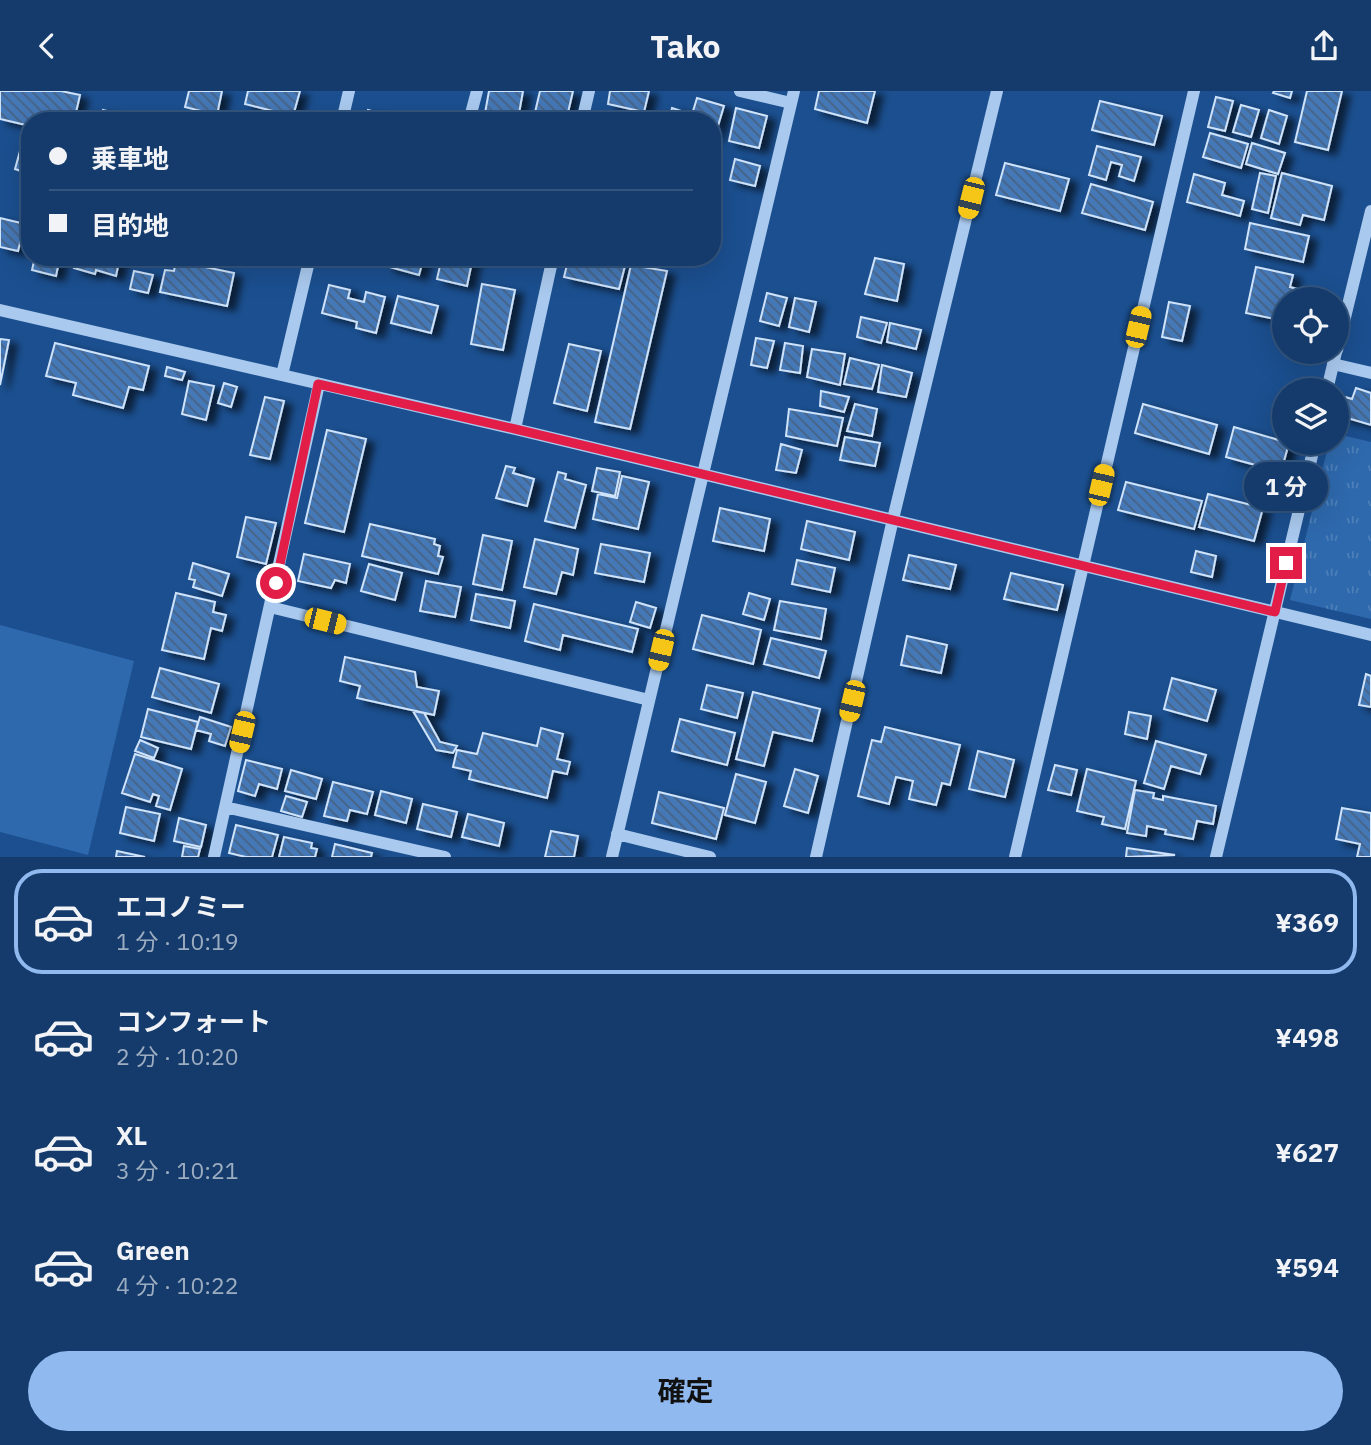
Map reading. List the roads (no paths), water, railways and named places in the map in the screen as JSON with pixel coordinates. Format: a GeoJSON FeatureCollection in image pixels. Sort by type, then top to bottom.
{"type":"FeatureCollection","features":[{"type":"Feature","properties":{"kind":"street"},"geometry":{"type":"LineString","coordinates":[[344,112],[349,91]]}},
{"type":"Feature","properties":{"kind":"street"},"geometry":{"type":"LineString","coordinates":[[471,112],[477,91]]}},
{"type":"Feature","properties":{"kind":"street"},"geometry":{"type":"LineString","coordinates":[[584,112],[589,91]]}},
{"type":"Feature","properties":{"kind":"street"},"geometry":{"type":"LineString","coordinates":[[612,857],[792,97],[740,91]]}},
{"type":"Feature","properties":{"kind":"street"},"geometry":{"type":"LineString","coordinates":[[816,857],[893,519],[997,91]]}},
{"type":"Feature","properties":{"kind":"street"},"geometry":{"type":"LineString","coordinates":[[1015,857],[1194,91]]}},
{"type":"Feature","properties":{"kind":"street"},"geometry":{"type":"LineString","coordinates":[[1349,302],[1371,211]]}},
{"type":"Feature","properties":{"kind":"street"},"geometry":{"type":"LineString","coordinates":[[282,375],[308,266]]}},
{"type":"Feature","properties":{"kind":"street"},"geometry":{"type":"LineString","coordinates":[[515,429],[551,266]]}},
{"type":"Feature","properties":{"kind":"street"},"geometry":{"type":"LineString","coordinates":[[0,310],[515,429],[1371,635]]}},
{"type":"Feature","properties":{"kind":"street"},"geometry":{"type":"LineString","coordinates":[[1349,362],[1371,373]]}},
{"type":"Feature","properties":{"kind":"street"},"geometry":{"type":"LineString","coordinates":[[214,857],[318,384]]}},
{"type":"Feature","properties":{"kind":"street"},"geometry":{"type":"LineString","coordinates":[[1216,857],[1312,455]]}},
{"type":"Feature","properties":{"kind":"street"},"geometry":{"type":"LineString","coordinates":[[270,607],[649,699]]}},
{"type":"Feature","properties":{"kind":"street"},"geometry":{"type":"LineString","coordinates":[[225,807],[445,857]]}},
{"type":"Feature","properties":{"kind":"street"},"geometry":{"type":"LineString","coordinates":[[617,834],[710,857]]}}]}
